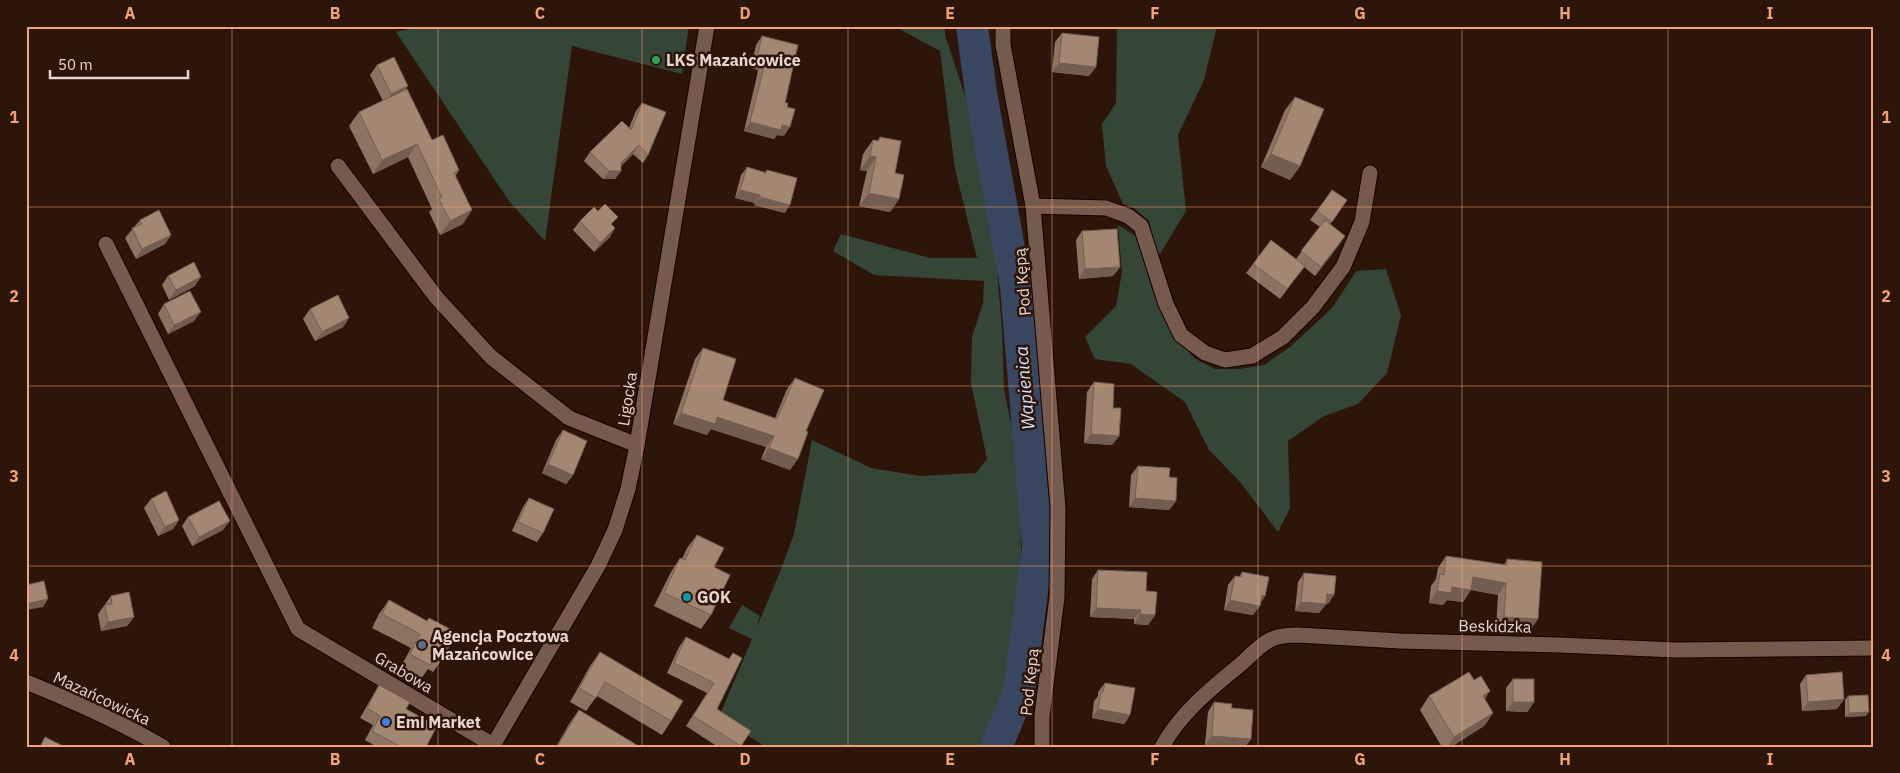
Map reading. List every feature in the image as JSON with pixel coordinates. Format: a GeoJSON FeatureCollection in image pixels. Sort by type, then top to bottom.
{"type":"FeatureCollection","features":[{"type":"Feature","properties":{"kind":"street","name":"Ligocka"},"geometry":{"type":"LineString","coordinates":[[492,746],[598,566],[618,522],[628,489],[637,445],[706,26]]}},
{"type":"Feature","properties":{"kind":"street","name":"Pod Kępą"},"geometry":{"type":"LineString","coordinates":[[1004,26],[1003,45],[1033,206],[1058,508],[1057,597],[1042,716],[1042,747]]}},
{"type":"Feature","properties":{"kind":"street"},"geometry":{"type":"LineString","coordinates":[[338,166],[436,297],[491,357],[569,418],[637,445]]}},
{"type":"Feature","properties":{"kind":"street"},"geometry":{"type":"LineString","coordinates":[[1033,206],[1106,208],[1128,216],[1141,226],[1166,304],[1181,335],[1205,353],[1225,360],[1252,356],[1283,337],[1313,307],[1343,267],[1362,222],[1370,173]]}},
{"type":"Feature","properties":{"kind":"street","name":"Grabowa"},"geometry":{"type":"LineString","coordinates":[[106,244],[298,629],[492,746]]}},
{"type":"Feature","properties":{"kind":"street","name":"Beskidzka"},"geometry":{"type":"LineString","coordinates":[[1162,747],[1169,733],[1180,719],[1200,700],[1269,640],[1284,635],[1298,634],[1400,641],[1676,650],[1874,648]]}},
{"type":"Feature","properties":{"kind":"street","name":"Mazańcowicka"},"geometry":{"type":"LineString","coordinates":[[26,682],[77,703],[163,747]]}},
{"type":"Feature","properties":{"kind":"green space"},"geometry":{"type":"Polygon","coordinates":[[[423,26],[689,26],[682,74],[572,46],[545,241],[509,201],[396,32],[423,26]]]}},
{"type":"Feature","properties":{"kind":"green space"},"geometry":{"type":"Polygon","coordinates":[[[894,26],[945,26],[945,35],[967,102],[995,250],[1002,327],[1004,389],[1020,467],[1021,554],[1013,660],[985,747],[766,747],[719,717],[752,639],[729,628],[742,605],[760,616],[756,629],[794,534],[812,440],[871,468],[920,476],[976,473],[987,459],[971,383],[972,337],[983,303],[984,281],[874,275],[833,251],[841,234],[930,258],[977,258],[955,169],[940,51],[894,26]]]}},
{"type":"Feature","properties":{"kind":"green space"},"geometry":{"type":"Polygon","coordinates":[[[1117,26],[1217,26],[1204,80],[1178,135],[1186,211],[1158,257],[1149,221],[1134,208],[1123,204],[1106,166],[1102,124],[1116,103],[1117,26]]]}},
{"type":"Feature","properties":{"kind":"green space"},"geometry":{"type":"Polygon","coordinates":[[[1118,225],[1136,236],[1155,298],[1174,334],[1194,358],[1215,369],[1239,369],[1264,365],[1290,347],[1333,307],[1356,271],[1386,269],[1401,315],[1387,373],[1358,404],[1324,416],[1288,441],[1290,508],[1278,532],[1241,483],[1209,450],[1185,402],[1131,364],[1095,359],[1085,337],[1116,306],[1122,272],[1118,225]]]}},
{"type":"Feature","properties":{"kind":"building"},"geometry":{"type":"Polygon","coordinates":[[[1062,33],[1099,37],[1096,67],[1059,63],[1062,33]]]}},
{"type":"Feature","properties":{"kind":"building"},"geometry":{"type":"Polygon","coordinates":[[[762,36],[798,45],[785,103],[788,103],[787,107],[795,109],[790,127],[782,125],[781,130],[750,122],[763,71],[764,61],[757,59],[762,36]]]}},
{"type":"Feature","properties":{"kind":"building"},"geometry":{"type":"Polygon","coordinates":[[[394,57],[408,86],[391,94],[377,65],[394,57]]]}},
{"type":"Feature","properties":{"kind":"building"},"geometry":{"type":"Polygon","coordinates":[[[407,89],[432,140],[443,135],[459,170],[454,173],[472,210],[450,221],[439,199],[442,197],[417,144],[382,160],[359,112],[407,89]]]}},
{"type":"Feature","properties":{"kind":"building"},"geometry":{"type":"Polygon","coordinates":[[[1295,97],[1324,109],[1300,166],[1271,154],[1295,97]]]}},
{"type":"Feature","properties":{"kind":"building"},"geometry":{"type":"Polygon","coordinates":[[[642,103],[666,112],[648,155],[639,145],[621,163],[621,171],[609,171],[590,152],[622,121],[631,130],[642,103]]]}},
{"type":"Feature","properties":{"kind":"building"},"geometry":{"type":"Polygon","coordinates":[[[880,137],[901,141],[895,173],[904,175],[899,199],[869,193],[876,157],[870,156],[873,140],[879,141],[880,137]]]}},
{"type":"Feature","properties":{"kind":"building"},"geometry":{"type":"Polygon","coordinates":[[[747,167],[766,173],[767,170],[797,178],[790,205],[740,190],[747,167]]]}},
{"type":"Feature","properties":{"kind":"building"},"geometry":{"type":"Polygon","coordinates":[[[1332,190],[1347,200],[1332,222],[1317,211],[1332,190]]]}},
{"type":"Feature","properties":{"kind":"building"},"geometry":{"type":"Polygon","coordinates":[[[605,204],[618,217],[611,224],[615,228],[600,243],[580,221],[594,207],[598,211],[605,204]]]}},
{"type":"Feature","properties":{"kind":"building"},"geometry":{"type":"Polygon","coordinates":[[[159,210],[171,235],[142,249],[132,228],[142,224],[140,220],[159,210]]]}},
{"type":"Feature","properties":{"kind":"building"},"geometry":{"type":"Polygon","coordinates":[[[1325,220],[1345,236],[1321,267],[1301,251],[1325,220]]]}},
{"type":"Feature","properties":{"kind":"building"},"geometry":{"type":"Polygon","coordinates":[[[1117,229],[1120,267],[1085,269],[1082,231],[1117,229]]]}},
{"type":"Feature","properties":{"kind":"building"},"geometry":{"type":"Polygon","coordinates":[[[1271,240],[1305,266],[1287,289],[1253,264],[1271,240]]]}},
{"type":"Feature","properties":{"kind":"building"},"geometry":{"type":"Polygon","coordinates":[[[194,262],[201,277],[176,290],[168,276],[194,262]]]}},
{"type":"Feature","properties":{"kind":"building"},"geometry":{"type":"Polygon","coordinates":[[[190,291],[201,312],[174,325],[164,304],[190,291]]]}},
{"type":"Feature","properties":{"kind":"building"},"geometry":{"type":"Polygon","coordinates":[[[338,295],[349,318],[322,332],[310,309],[338,295]]]}},
{"type":"Feature","properties":{"kind":"building"},"geometry":{"type":"Polygon","coordinates":[[[703,348],[736,359],[723,400],[777,419],[795,378],[824,390],[806,431],[808,432],[798,459],[769,448],[774,436],[717,417],[715,424],[681,413],[703,348]]]}},
{"type":"Feature","properties":{"kind":"building"},"geometry":{"type":"Polygon","coordinates":[[[1094,382],[1114,384],[1113,408],[1121,408],[1119,436],[1091,434],[1094,382]]]}},
{"type":"Feature","properties":{"kind":"building"},"geometry":{"type":"Polygon","coordinates":[[[563,430],[587,441],[573,475],[548,464],[563,430]]]}},
{"type":"Feature","properties":{"kind":"building"},"geometry":{"type":"Polygon","coordinates":[[[1138,466],[1170,468],[1169,477],[1177,478],[1176,501],[1135,498],[1138,466]]]}},
{"type":"Feature","properties":{"kind":"building"},"geometry":{"type":"Polygon","coordinates":[[[166,491],[179,520],[165,527],[151,499],[166,491]]]}},
{"type":"Feature","properties":{"kind":"building"},"geometry":{"type":"Polygon","coordinates":[[[529,498],[554,509],[543,533],[518,522],[529,498]]]}},
{"type":"Feature","properties":{"kind":"building"},"geometry":{"type":"Polygon","coordinates":[[[219,501],[230,521],[199,537],[188,517],[219,501]]]}},
{"type":"Feature","properties":{"kind":"building","name":"GOK"},"geometry":{"type":"Polygon","coordinates":[[[697,535],[724,548],[714,567],[730,575],[711,615],[664,593],[680,558],[685,560],[697,535]]]}},
{"type":"Feature","properties":{"kind":"building"},"geometry":{"type":"Polygon","coordinates":[[[1446,556],[1507,565],[1507,559],[1542,562],[1538,619],[1504,617],[1506,583],[1473,577],[1471,590],[1452,587],[1451,593],[1437,591],[1440,574],[1444,575],[1446,556]]]}},
{"type":"Feature","properties":{"kind":"building"},"geometry":{"type":"Polygon","coordinates":[[[1098,570],[1147,572],[1146,591],[1157,592],[1155,615],[1140,614],[1141,610],[1096,608],[1098,570]]]}},
{"type":"Feature","properties":{"kind":"building"},"geometry":{"type":"Polygon","coordinates":[[[1242,572],[1269,577],[1265,596],[1262,595],[1260,606],[1230,600],[1235,576],[1241,577],[1242,572]]]}},
{"type":"Feature","properties":{"kind":"building"},"geometry":{"type":"Polygon","coordinates":[[[1304,573],[1336,576],[1334,595],[1327,594],[1326,604],[1301,602],[1304,573]]]}},
{"type":"Feature","properties":{"kind":"building"},"geometry":{"type":"Polygon","coordinates":[[[44,581],[48,599],[26,604],[26,585],[44,581]]]}},
{"type":"Feature","properties":{"kind":"building"},"geometry":{"type":"Polygon","coordinates":[[[129,592],[134,617],[108,622],[105,605],[112,604],[111,596],[129,592]]]}},
{"type":"Feature","properties":{"kind":"building"},"geometry":{"type":"Polygon","coordinates":[[[389,600],[427,621],[429,618],[450,629],[444,639],[451,643],[443,658],[436,655],[430,665],[410,654],[420,634],[382,614],[389,600]]]}},
{"type":"Feature","properties":{"kind":"building"},"geometry":{"type":"Polygon","coordinates":[[[686,637],[729,659],[733,653],[742,658],[717,709],[751,731],[741,746],[693,716],[714,683],[674,663],[686,637]]]}},
{"type":"Feature","properties":{"kind":"building"},"geometry":{"type":"Polygon","coordinates":[[[600,652],[683,701],[671,721],[605,682],[596,698],[579,688],[600,652]]]}},
{"type":"Feature","properties":{"kind":"building"},"geometry":{"type":"Polygon","coordinates":[[[1469,672],[1474,680],[1481,676],[1490,691],[1483,696],[1493,713],[1454,737],[1429,696],[1469,672]]]}},
{"type":"Feature","properties":{"kind":"building"},"geometry":{"type":"Polygon","coordinates":[[[1842,672],[1844,699],[1808,702],[1806,675],[1842,672]]]}},
{"type":"Feature","properties":{"kind":"building"},"geometry":{"type":"Polygon","coordinates":[[[1513,679],[1534,679],[1534,702],[1513,702],[1513,679]]]}},
{"type":"Feature","properties":{"kind":"building"},"geometry":{"type":"Polygon","coordinates":[[[1105,683],[1135,688],[1130,715],[1098,709],[1101,692],[1103,692],[1105,683]]]}},
{"type":"Feature","properties":{"kind":"building","name":"Emi Market"},"geometry":{"type":"Polygon","coordinates":[[[379,685],[410,702],[406,709],[437,726],[426,747],[401,747],[372,731],[380,716],[367,708],[379,685]]]}},
{"type":"Feature","properties":{"kind":"building"},"geometry":{"type":"Polygon","coordinates":[[[1868,695],[1869,712],[1849,713],[1848,696],[1868,695]]]}},
{"type":"Feature","properties":{"kind":"building"},"geometry":{"type":"Polygon","coordinates":[[[1214,702],[1232,704],[1231,708],[1253,710],[1251,739],[1212,736],[1214,702]]]}},
{"type":"Feature","properties":{"kind":"building"},"geometry":{"type":"Polygon","coordinates":[[[579,710],[640,747],[557,747],[579,710]]]}},
{"type":"Feature","properties":{"kind":"building"},"geometry":{"type":"Polygon","coordinates":[[[45,737],[65,747],[40,747],[45,737]]]}},
{"type":"Feature","properties":{"kind":"waterway","name":"Wapienica"},"geometry":{"type":"LineString","coordinates":[[972,26],[981,93],[1016,287],[1038,547],[1019,692],[996,747]]}},
{"type":"Feature","properties":{"kind":"place","name":"LKS Mazańcowice"},"geometry":{"type":"Point","coordinates":[656,60]}},
{"type":"Feature","properties":{"kind":"place","name":"GOK"},"geometry":{"type":"Point","coordinates":[687,597]}},
{"type":"Feature","properties":{"kind":"place","name":"Agencja Pocztowa Mazańcowice"},"geometry":{"type":"Point","coordinates":[422,645]}},
{"type":"Feature","properties":{"kind":"place","name":"Emi Market"},"geometry":{"type":"Point","coordinates":[386,722]}}]}
